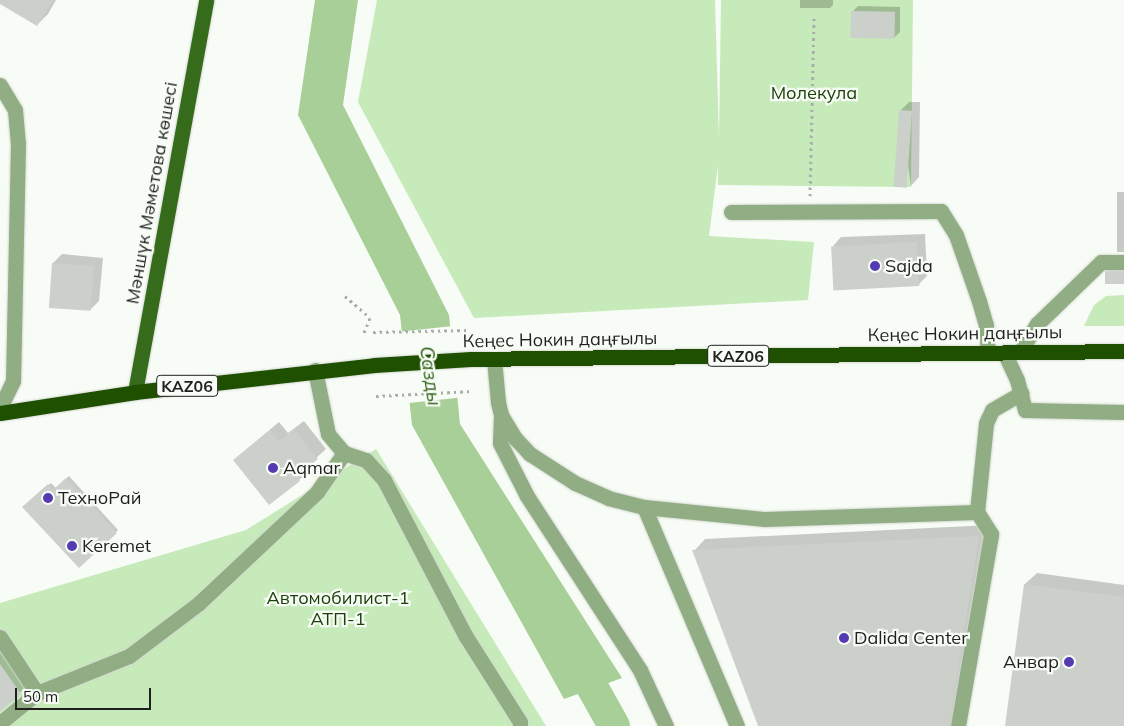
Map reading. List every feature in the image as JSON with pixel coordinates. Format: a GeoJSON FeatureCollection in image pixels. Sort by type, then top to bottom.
{"type":"FeatureCollection","features":[{"type":"Feature","properties":{"kind":"highway","name":"Кеңес Нокин даңғылы"},"geometry":{"type":"LineString","coordinates":[[0,413],[135,392],[374,364],[472,359],[1124,351]]}},
{"type":"Feature","properties":{"kind":"main road","name":"Мәншүк Мәметова көшесі"},"geometry":{"type":"LineString","coordinates":[[135,392],[206,0]]}},
{"type":"Feature","properties":{"kind":"lane"},"geometry":{"type":"LineString","coordinates":[[0,86],[3,87],[15,110],[18,144],[13,381],[0,408]]}},
{"type":"Feature","properties":{"kind":"lane"},"geometry":{"type":"LineString","coordinates":[[731,212],[941,211],[956,235],[979,301],[986,325],[988,353]]}},
{"type":"Feature","properties":{"kind":"lane"},"geometry":{"type":"LineString","coordinates":[[1020,352],[1037,324],[1102,262],[1124,262]]}},
{"type":"Feature","properties":{"kind":"lane"},"geometry":{"type":"LineString","coordinates":[[1004,352],[1017,380],[1026,410],[1124,412]]}},
{"type":"Feature","properties":{"kind":"lane"},"geometry":{"type":"LineString","coordinates":[[494,359],[498,402],[502,415],[515,438],[530,454],[575,483],[608,498],[644,507],[765,519],[977,512]]}},
{"type":"Feature","properties":{"kind":"lane"},"geometry":{"type":"LineString","coordinates":[[315,370],[328,434],[344,453],[366,460],[384,480],[466,635],[521,725]]}},
{"type":"Feature","properties":{"kind":"lane"},"geometry":{"type":"LineString","coordinates":[[958,726],[991,534],[977,512],[986,422],[992,410],[1021,392]]}},
{"type":"Feature","properties":{"kind":"lane"},"geometry":{"type":"LineString","coordinates":[[502,415],[500,443],[523,487],[640,670],[666,726]]}},
{"type":"Feature","properties":{"kind":"lane"},"geometry":{"type":"LineString","coordinates":[[0,722],[37,693],[129,656],[198,603],[317,492],[344,453]]}},
{"type":"Feature","properties":{"kind":"lane"},"geometry":{"type":"LineString","coordinates":[[644,507],[737,726]]}},
{"type":"Feature","properties":{"kind":"lane"},"geometry":{"type":"LineString","coordinates":[[0,637],[37,693]]}},
{"type":"Feature","properties":{"kind":"path"},"geometry":{"type":"LineString","coordinates":[[810,212],[814,18]]}},
{"type":"Feature","properties":{"kind":"path"},"geometry":{"type":"LineString","coordinates":[[345,296],[370,318],[364,333]]}},
{"type":"Feature","properties":{"kind":"path"},"geometry":{"type":"LineString","coordinates":[[373,332],[470,330]]}},
{"type":"Feature","properties":{"kind":"path"},"geometry":{"type":"LineString","coordinates":[[376,396],[473,391]]}},
{"type":"Feature","properties":{"kind":"green space","name":"Молекула"},"geometry":{"type":"Polygon","coordinates":[[[377,0],[715,0],[719,140],[721,0],[913,0],[911,187],[718,185],[718,165],[709,236],[814,242],[808,300],[474,318],[358,102],[377,0]]]}},
{"type":"Feature","properties":{"kind":"green space"},"geometry":{"type":"Polygon","coordinates":[[[1124,295],[1124,326],[1084,326],[1094,305],[1106,296],[1124,295]]]}},
{"type":"Feature","properties":{"kind":"green space","name":"Автомобилист-1 АТП-1"},"geometry":{"type":"Polygon","coordinates":[[[376,449],[546,726],[0,726],[0,603],[246,530],[376,449]]]}},
{"type":"Feature","properties":{"kind":"water"},"geometry":{"type":"Polygon","coordinates":[[[315,0],[358,0],[343,105],[449,315],[460,424],[622,678],[564,699],[412,425],[400,315],[298,115],[315,0]]]}},
{"type":"Feature","properties":{"kind":"pier"},"geometry":{"type":"Polygon","coordinates":[[[453,326],[461,398],[407,403],[399,332],[453,326]]]}},
{"type":"Feature","properties":{"kind":"building"},"geometry":{"type":"Polygon","coordinates":[[[0,0],[53,0],[37,26],[0,4],[0,0]]]}},
{"type":"Feature","properties":{"kind":"building"},"geometry":{"type":"Polygon","coordinates":[[[851,11],[895,12],[895,39],[851,38],[851,11]]]}},
{"type":"Feature","properties":{"kind":"building"},"geometry":{"type":"Polygon","coordinates":[[[899,110],[912,111],[907,188],[894,187],[899,110]]]}},
{"type":"Feature","properties":{"kind":"building","name":"Sajda"},"geometry":{"type":"Polygon","coordinates":[[[917,242],[919,286],[833,290],[831,247],[917,242]]]}},
{"type":"Feature","properties":{"kind":"building"},"geometry":{"type":"Polygon","coordinates":[[[52,263],[94,266],[91,311],[49,308],[52,263]]]}},
{"type":"Feature","properties":{"kind":"building"},"geometry":{"type":"Polygon","coordinates":[[[1105,271],[1124,271],[1124,284],[1105,284],[1105,271]]]}},
{"type":"Feature","properties":{"kind":"building","name":"Aqmar"},"geometry":{"type":"Polygon","coordinates":[[[294,429],[318,459],[296,476],[300,481],[269,505],[233,460],[270,430],[279,441],[294,429]]]}},
{"type":"Feature","properties":{"kind":"building"},"geometry":{"type":"Polygon","coordinates":[[[66,478],[117,533],[79,568],[22,507],[48,484],[53,490],[66,478]]]}},
{"type":"Feature","properties":{"kind":"building","name":"Dalida Center"},"geometry":{"type":"Polygon","coordinates":[[[979,536],[949,726],[758,726],[692,550],[979,536]]]}},
{"type":"Feature","properties":{"kind":"building","name":"Анвар"},"geometry":{"type":"Polygon","coordinates":[[[1024,584],[1124,597],[1124,726],[1005,726],[1024,584]]]}},
{"type":"Feature","properties":{"kind":"building"},"geometry":{"type":"Polygon","coordinates":[[[0,664],[21,694],[0,711],[0,664]]]}},
{"type":"Feature","properties":{"kind":"waterway","name":"Сазды"},"geometry":{"type":"LineString","coordinates":[[571,649],[614,726]]}},
{"type":"Feature","properties":{"kind":"place","name":"Sajda"},"geometry":{"type":"Point","coordinates":[875,266]}},
{"type":"Feature","properties":{"kind":"place","name":"Aqmar"},"geometry":{"type":"Point","coordinates":[273,468]}},
{"type":"Feature","properties":{"kind":"place","name":"ТехноРай"},"geometry":{"type":"Point","coordinates":[48,498]}},
{"type":"Feature","properties":{"kind":"place","name":"Keremet"},"geometry":{"type":"Point","coordinates":[72,546]}},
{"type":"Feature","properties":{"kind":"place","name":"Dalida Center"},"geometry":{"type":"Point","coordinates":[844,638]}},
{"type":"Feature","properties":{"kind":"place","name":"Анвар"},"geometry":{"type":"Point","coordinates":[1069,662]}}]}
